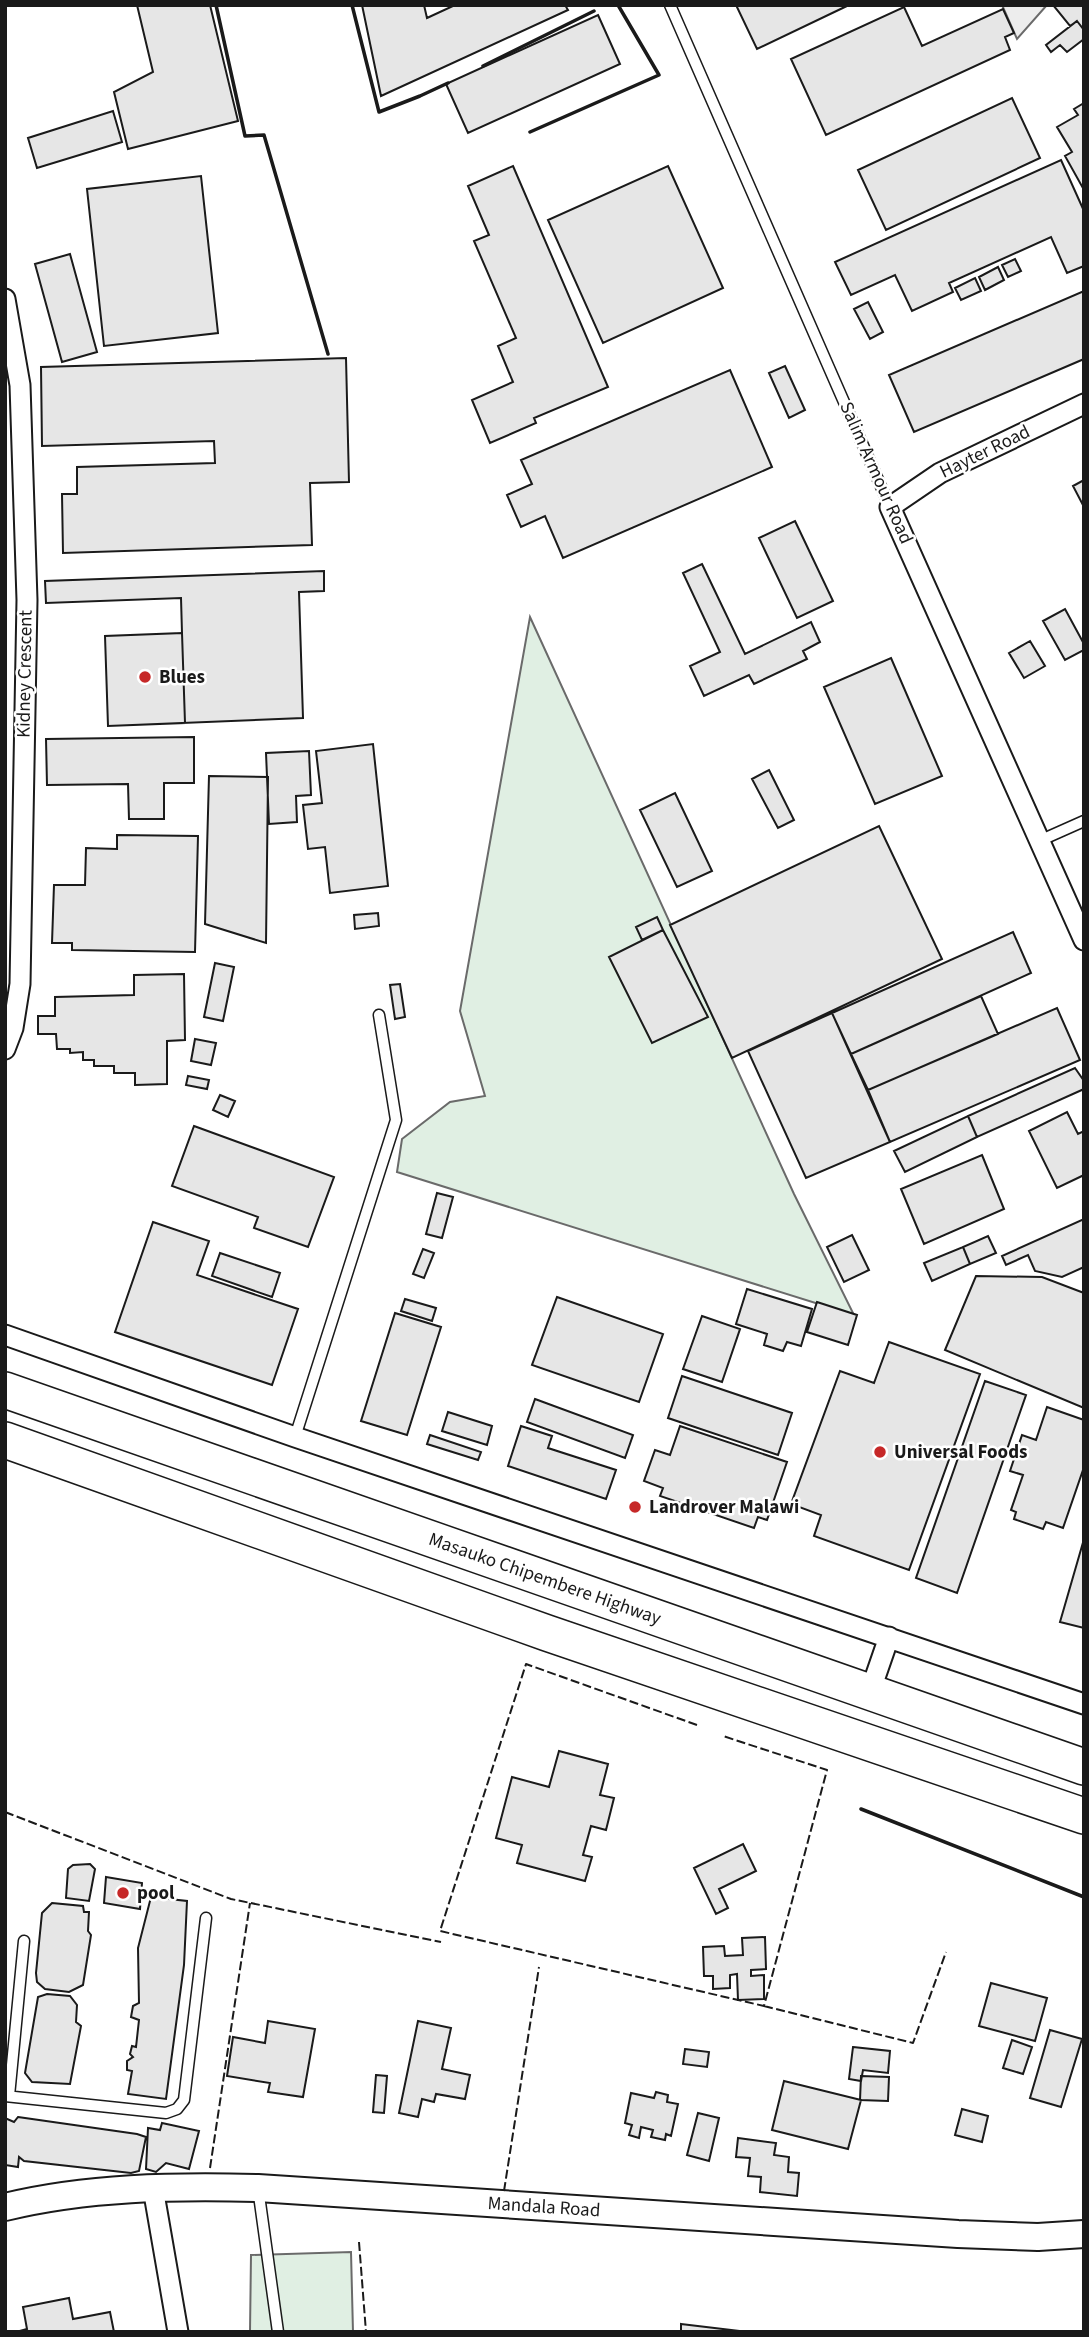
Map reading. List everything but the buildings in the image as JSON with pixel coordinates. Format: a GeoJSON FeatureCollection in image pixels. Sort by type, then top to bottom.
{"type":"FeatureCollection","features":[{"type":"Feature","properties":{"kind":"highway","name":"Masauko Chipembere Highway"},"geometry":{"type":"LineString","coordinates":[[5,1390],[1084,1767]]}},
{"type":"Feature","properties":{"kind":"highway"},"geometry":{"type":"LineString","coordinates":[[5,1440],[547,1633],[1084,1816]]}},
{"type":"Feature","properties":{"kind":"street","name":"Kidney Crescent"},"geometry":{"type":"LineString","coordinates":[[5,299],[20,385],[27,600],[20,984],[13,1028],[5,1049]]}},
{"type":"Feature","properties":{"kind":"street","name":"Hayter Road"},"geometry":{"type":"LineString","coordinates":[[890,507],[940,473],[1084,404]]}},
{"type":"Feature","properties":{"kind":"street","name":"Salim Armour Road"},"geometry":{"type":"LineString","coordinates":[[890,507],[1084,940]]}},
{"type":"Feature","properties":{"kind":"street"},"geometry":{"type":"LineString","coordinates":[[5,1335],[295,1437],[1084,1703]]}},
{"type":"Feature","properties":{"kind":"street"},"geometry":{"type":"LineString","coordinates":[[870,1692],[889,1637]]}},
{"type":"Feature","properties":{"kind":"street"},"geometry":{"type":"LineString","coordinates":[[153,2188],[178,2332]]}},
{"type":"Feature","properties":{"kind":"street","name":"Mandala Road"},"geometry":{"type":"LineString","coordinates":[[5,2207],[37,2199],[104,2190],[258,2188],[958,2234],[1038,2237],[1084,2234]]}},
{"type":"Feature","properties":{"kind":"lane","name":"Salim Armour Road"},"geometry":{"type":"LineString","coordinates":[[670,5],[890,507]]}},
{"type":"Feature","properties":{"kind":"lane"},"geometry":{"type":"LineString","coordinates":[[1039,841],[1084,821]]}},
{"type":"Feature","properties":{"kind":"lane"},"geometry":{"type":"LineString","coordinates":[[295,1437],[396,1120],[379,1015]]}},
{"type":"Feature","properties":{"kind":"lane"},"geometry":{"type":"LineString","coordinates":[[24,1941],[7,2096],[166,2113],[177,2109],[184,2100],[206,1918]]}},
{"type":"Feature","properties":{"kind":"lane"},"geometry":{"type":"LineString","coordinates":[[258,2188],[278,2332]]}},
{"type":"Feature","properties":{"kind":"green space"},"geometry":{"type":"Polygon","coordinates":[[[530,617],[794,1194],[854,1315],[397,1172],[402,1139],[450,1102],[485,1096],[460,1011],[530,617]]]}},
{"type":"Feature","properties":{"kind":"green space"},"geometry":{"type":"Polygon","coordinates":[[[351,2252],[353,2332],[250,2332],[251,2255],[351,2252]]]}},
{"type":"Feature","properties":{"kind":"shaded area"},"geometry":{"type":"Polygon","coordinates":[[[1002,5],[1047,5],[1017,39],[1002,5]]]}},
{"type":"Feature","properties":{"kind":"fence"},"geometry":{"type":"LineString","coordinates":[[697,1725],[526,1664],[440,1931],[764,2006],[827,1770],[723,1736]]}},
{"type":"Feature","properties":{"kind":"fence"},"geometry":{"type":"LineString","coordinates":[[5,1812],[231,1899],[441,1942]]}},
{"type":"Feature","properties":{"kind":"fence"},"geometry":{"type":"LineString","coordinates":[[210,2168],[250,1903]]}},
{"type":"Feature","properties":{"kind":"fence"},"geometry":{"type":"LineString","coordinates":[[764,2006],[913,2043],[946,1952]]}},
{"type":"Feature","properties":{"kind":"fence"},"geometry":{"type":"LineString","coordinates":[[504,2191],[539,1967]]}},
{"type":"Feature","properties":{"kind":"fence"},"geometry":{"type":"LineString","coordinates":[[359,2242],[366,2332]]}},
{"type":"Feature","properties":{"kind":"wall"},"geometry":{"type":"LineString","coordinates":[[216,5],[245,136],[264,135],[328,354]]}},
{"type":"Feature","properties":{"kind":"wall"},"geometry":{"type":"LineString","coordinates":[[352,5],[379,112],[448,83]]}},
{"type":"Feature","properties":{"kind":"wall"},"geometry":{"type":"LineString","coordinates":[[530,132],[659,75],[618,5]]}},
{"type":"Feature","properties":{"kind":"wall"},"geometry":{"type":"LineString","coordinates":[[483,66],[594,11]]}},
{"type":"Feature","properties":{"kind":"wall"},"geometry":{"type":"LineString","coordinates":[[861,1809],[1084,1897]]}},
{"type":"Feature","properties":{"kind":"place","name":"Blues"},"geometry":{"type":"Point","coordinates":[145,677]}},
{"type":"Feature","properties":{"kind":"place","name":"Universal Foods"},"geometry":{"type":"Point","coordinates":[880,1452]}},
{"type":"Feature","properties":{"kind":"place","name":"Landrover Malawi"},"geometry":{"type":"Point","coordinates":[635,1507]}},
{"type":"Feature","properties":{"kind":"place","name":"pool"},"geometry":{"type":"Point","coordinates":[123,1893]}}]}
